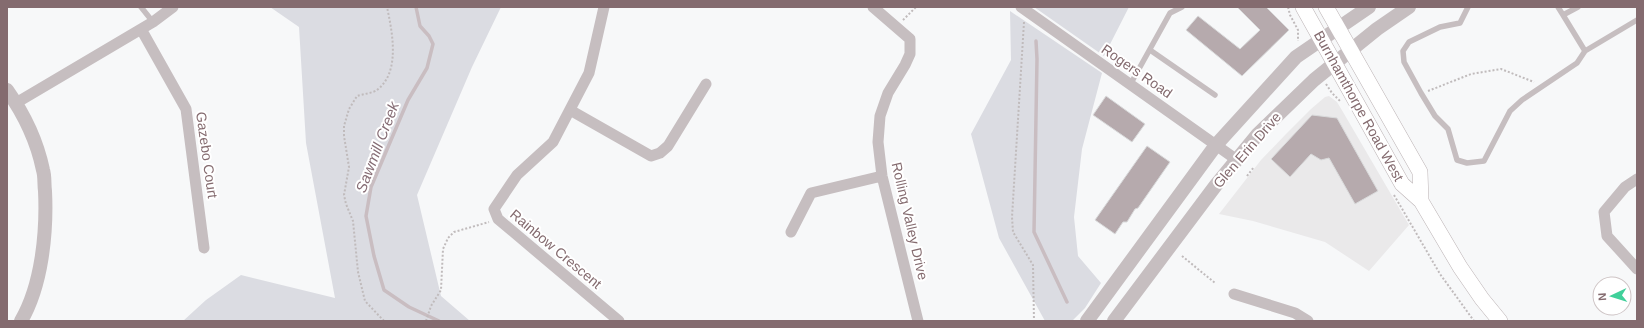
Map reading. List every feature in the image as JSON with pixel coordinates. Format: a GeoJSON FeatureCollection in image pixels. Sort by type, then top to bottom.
{"type":"FeatureCollection","features":[{"type":"Feature","properties":{"kind":"main road","name":"Burnhamthorpe Road West"},"geometry":{"type":"LineString","coordinates":[[1303,7],[1402,184],[1421,201],[1460,267],[1482,299],[1500,321]]}},
{"type":"Feature","properties":{"kind":"main road","name":"Burnhamthorpe Road West"},"geometry":{"type":"LineString","coordinates":[[1326,7],[1420,172],[1421,201]]}},
{"type":"Feature","properties":{"kind":"street"},"geometry":{"type":"LineString","coordinates":[[12,104],[153,22],[173,7]]}},
{"type":"Feature","properties":{"kind":"street","name":"Rainbow Crescent"},"geometry":{"type":"LineString","coordinates":[[604,7],[589,73],[553,142],[517,175],[494,209],[498,220],[619,321]]}},
{"type":"Feature","properties":{"kind":"street","name":"Rolling Valley Drive"},"geometry":{"type":"LineString","coordinates":[[873,7],[910,39],[910,54],[888,93],[880,116],[878,142],[882,176],[918,321]]}},
{"type":"Feature","properties":{"kind":"street","name":"Glen Erin Drive"},"geometry":{"type":"LineString","coordinates":[[1087,321],[1216,145],[1296,57],[1369,7]]}},
{"type":"Feature","properties":{"kind":"street","name":"Glen Erin Drive"},"geometry":{"type":"LineString","coordinates":[[1114,321],[1236,160],[1258,134],[1287,105],[1335,63],[1376,29],[1409,7]]}},
{"type":"Feature","properties":{"kind":"street","name":"Rogers Road"},"geometry":{"type":"LineString","coordinates":[[1023,8],[1236,160]]}},
{"type":"Feature","properties":{"kind":"street","name":"Gazebo Court"},"geometry":{"type":"LineString","coordinates":[[141,29],[186,109],[204,248]]}},
{"type":"Feature","properties":{"kind":"street"},"geometry":{"type":"LineString","coordinates":[[570,110],[651,156],[660,153],[668,146],[706,84]]}},
{"type":"Feature","properties":{"kind":"street"},"geometry":{"type":"LineString","coordinates":[[7,90],[12,104],[35,141],[44,171],[46,207],[44,242],[36,281],[26,313],[21,321]]}},
{"type":"Feature","properties":{"kind":"street"},"geometry":{"type":"LineString","coordinates":[[791,232],[811,193],[882,176]]}},
{"type":"Feature","properties":{"kind":"street"},"geometry":{"type":"LineString","coordinates":[[1637,179],[1625,187],[1604,212],[1607,236],[1637,269]]}},
{"type":"Feature","properties":{"kind":"street"},"geometry":{"type":"LineString","coordinates":[[1234,294],[1295,313],[1308,321]]}},
{"type":"Feature","properties":{"kind":"lane"},"geometry":{"type":"LineString","coordinates":[[141,7],[153,22]]}},
{"type":"Feature","properties":{"kind":"lane"},"geometry":{"type":"LineString","coordinates":[[1130,85],[1170,13],[1182,7]]}},
{"type":"Feature","properties":{"kind":"lane"},"geometry":{"type":"LineString","coordinates":[[1468,7],[1460,23],[1440,26],[1409,42],[1403,51],[1404,62],[1421,93],[1435,116],[1448,129],[1456,160],[1467,163],[1484,161],[1510,111],[1522,100],[1577,63],[1585,51],[1637,20]]}},
{"type":"Feature","properties":{"kind":"lane"},"geometry":{"type":"LineString","coordinates":[[1558,7],[1585,51]]}},
{"type":"Feature","properties":{"kind":"lane"},"geometry":{"type":"LineString","coordinates":[[1563,15],[1578,7]]}},
{"type":"Feature","properties":{"kind":"lane"},"geometry":{"type":"LineString","coordinates":[[1150,50],[1215,95]]}},
{"type":"Feature","properties":{"kind":"path"},"geometry":{"type":"LineString","coordinates":[[384,321],[365,301],[358,272],[353,221],[344,195],[349,167],[344,136],[344,126],[350,109],[357,96],[377,90],[388,76],[393,62],[393,42],[388,7]]}},
{"type":"Feature","properties":{"kind":"path"},"geometry":{"type":"LineString","coordinates":[[897,27],[916,7]]}},
{"type":"Feature","properties":{"kind":"path"},"geometry":{"type":"LineString","coordinates":[[1288,7],[1290,15],[1298,30],[1299,35],[1297,39]]}},
{"type":"Feature","properties":{"kind":"path"},"geometry":{"type":"LineString","coordinates":[[1023,8],[1012,217],[1013,232],[1033,265],[1034,321]]}},
{"type":"Feature","properties":{"kind":"path"},"geometry":{"type":"LineString","coordinates":[[1421,93],[1471,74],[1500,69],[1543,86]]}},
{"type":"Feature","properties":{"kind":"path"},"geometry":{"type":"LineString","coordinates":[[1247,176],[1254,168]]}},
{"type":"Feature","properties":{"kind":"path"},"geometry":{"type":"LineString","coordinates":[[1399,203],[1440,274],[1474,321]]}},
{"type":"Feature","properties":{"kind":"path"},"geometry":{"type":"LineString","coordinates":[[426,321],[441,290],[443,250],[448,238],[454,232],[459,230],[498,220]]}},
{"type":"Feature","properties":{"kind":"path"},"geometry":{"type":"LineString","coordinates":[[1182,256],[1215,283]]}},
{"type":"Feature","properties":{"kind":"shaded area"},"geometry":{"type":"Polygon","coordinates":[[[270,7],[501,7],[472,67],[417,195],[441,296],[470,321],[183,321],[206,300],[241,275],[335,298],[306,143],[299,27],[270,7]]]}},
{"type":"Feature","properties":{"kind":"shaded area"},"geometry":{"type":"Polygon","coordinates":[[[1034,7],[1129,7],[1104,56],[1034,7]]]}},
{"type":"Feature","properties":{"kind":"shaded area"},"geometry":{"type":"Polygon","coordinates":[[[1010,11],[1102,73],[1082,149],[1074,217],[1078,256],[1101,283],[1085,308],[1072,321],[1045,321],[999,238],[971,134],[1011,60],[1010,11]]]}},
{"type":"Feature","properties":{"kind":"shaded area"},"geometry":{"type":"Polygon","coordinates":[[[1329,96],[1337,102],[1409,225],[1369,271],[1325,242],[1253,221],[1219,214],[1261,160],[1311,109],[1325,97],[1329,96]]]}},
{"type":"Feature","properties":{"kind":"building"},"geometry":{"type":"Polygon","coordinates":[[[1237,7],[1266,7],[1289,30],[1242,76],[1186,30],[1198,16],[1240,49],[1260,30],[1237,7]]]}},
{"type":"Feature","properties":{"kind":"building"},"geometry":{"type":"Polygon","coordinates":[[[1106,96],[1145,124],[1132,142],[1093,115],[1106,96]]]}},
{"type":"Feature","properties":{"kind":"building"},"geometry":{"type":"Polygon","coordinates":[[[1312,115],[1337,118],[1378,191],[1355,204],[1329,158],[1321,160],[1311,154],[1290,177],[1271,159],[1312,115]]]}},
{"type":"Feature","properties":{"kind":"building"},"geometry":{"type":"Polygon","coordinates":[[[1147,146],[1170,162],[1138,208],[1135,209],[1127,222],[1123,222],[1115,234],[1095,220],[1147,146]]]}},
{"type":"Feature","properties":{"kind":"waterway","name":"Sawmill Creek"},"geometry":{"type":"LineString","coordinates":[[416,7],[420,26],[429,36],[433,44],[427,68],[408,100],[371,187],[366,216],[374,256],[384,290],[409,307],[439,321]]}},
{"type":"Feature","properties":{"kind":"waterway"},"geometry":{"type":"LineString","coordinates":[[1036,41],[1034,232],[1067,302]]}}]}
